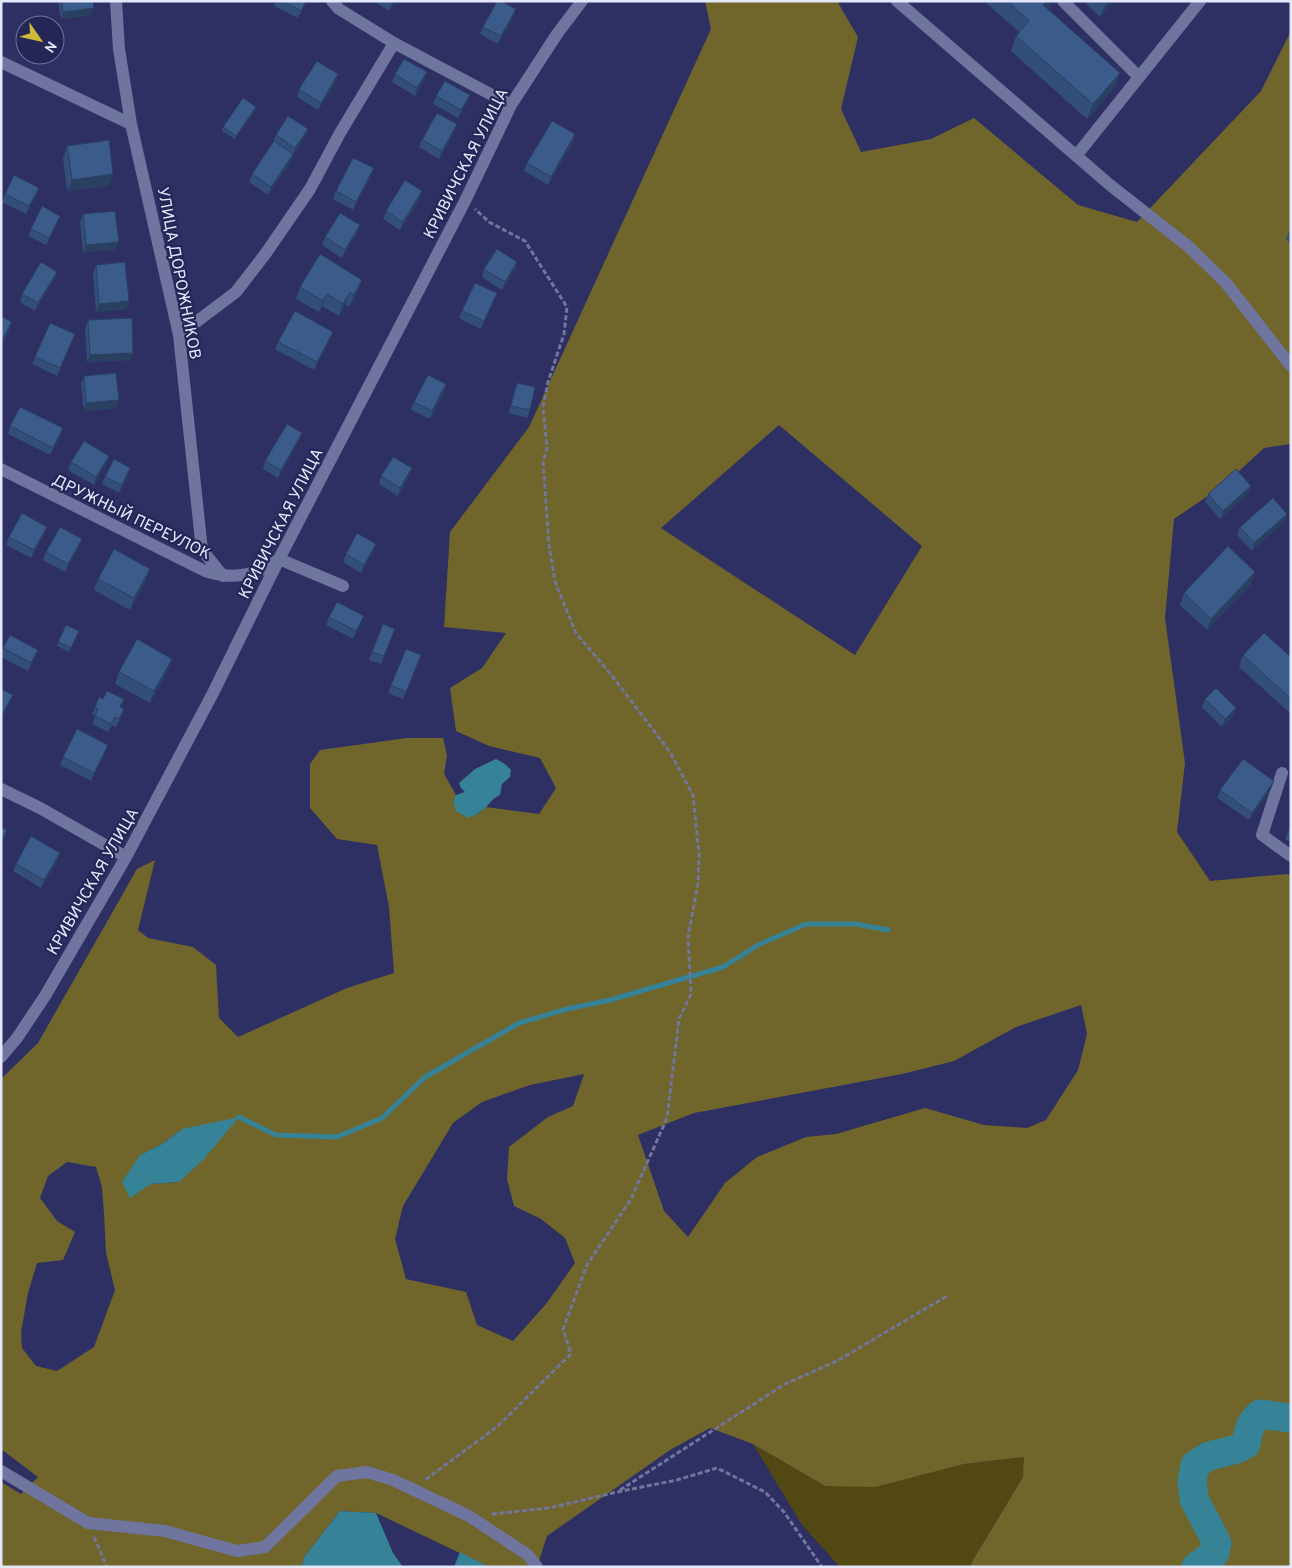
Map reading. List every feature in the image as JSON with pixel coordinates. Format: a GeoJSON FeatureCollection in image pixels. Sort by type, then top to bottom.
{"type":"FeatureCollection","features":[{"type":"Feature","properties":{"kind":"street","name":"УЛИЦА ДОРОЖНИКОВ"},"geometry":{"type":"LineString","coordinates":[[116,1],[119,49],[131,124],[179,335],[202,550],[223,576]]}},
{"type":"Feature","properties":{"kind":"street"},"geometry":{"type":"LineString","coordinates":[[332,1],[338,9],[394,43],[511,105]]}},
{"type":"Feature","properties":{"kind":"street","name":"КРИВИЧСКАЯ УЛИЦА"},"geometry":{"type":"LineString","coordinates":[[1,1058],[45,996],[126,856],[213,692],[279,559],[465,201],[511,105],[557,34],[582,1]]}},
{"type":"Feature","properties":{"kind":"street"},"geometry":{"type":"LineString","coordinates":[[897,1],[1110,185],[1189,248],[1226,283],[1291,366]]}},
{"type":"Feature","properties":{"kind":"street"},"geometry":{"type":"LineString","coordinates":[[1063,1],[1139,77]]}},
{"type":"Feature","properties":{"kind":"street"},"geometry":{"type":"LineString","coordinates":[[1076,156],[1200,1]]}},
{"type":"Feature","properties":{"kind":"street"},"geometry":{"type":"LineString","coordinates":[[179,335],[236,292],[266,253],[310,189],[340,133],[394,43]]}},
{"type":"Feature","properties":{"kind":"street"},"geometry":{"type":"LineString","coordinates":[[1,62],[131,124]]}},
{"type":"Feature","properties":{"kind":"street","name":"ДРУЖНЫЙ ПЕРЕУЛОК"},"geometry":{"type":"LineString","coordinates":[[1,469],[197,568],[214,574],[240,576],[257,572],[279,559]]}},
{"type":"Feature","properties":{"kind":"street"},"geometry":{"type":"LineString","coordinates":[[279,559],[343,586]]}},
{"type":"Feature","properties":{"kind":"street"},"geometry":{"type":"LineString","coordinates":[[1282,773],[1262,835],[1291,856]]}},
{"type":"Feature","properties":{"kind":"street"},"geometry":{"type":"LineString","coordinates":[[1,789],[40,808],[126,856]]}},
{"type":"Feature","properties":{"kind":"street"},"geometry":{"type":"LineString","coordinates":[[1,1471],[88,1523],[166,1531],[237,1551],[265,1547],[337,1476],[367,1472],[393,1480],[469,1516],[528,1554],[537,1567]]}},
{"type":"Feature","properties":{"kind":"path"},"geometry":{"type":"LineString","coordinates":[[417,1491],[428,1477],[498,1426],[571,1354],[563,1329],[587,1264],[631,1199],[667,1118],[679,1019],[691,994],[688,936],[698,884],[699,854],[693,794],[670,752],[613,677],[576,633],[555,582],[548,545],[543,462],[547,448],[543,407],[548,382],[564,334],[567,307],[525,241],[489,222],[465,201]]}},
{"type":"Feature","properties":{"kind":"path"},"geometry":{"type":"LineString","coordinates":[[617,1492],[785,1384],[837,1361],[947,1296]]}},
{"type":"Feature","properties":{"kind":"path"},"geometry":{"type":"LineString","coordinates":[[469,1516],[549,1508],[677,1480],[717,1468],[765,1492],[784,1512],[822,1567]]}},
{"type":"Feature","properties":{"kind":"path"},"geometry":{"type":"LineString","coordinates":[[88,1523],[107,1567]]}},
{"type":"Feature","properties":{"kind":"shaded area"},"geometry":{"type":"Polygon","coordinates":[[[705,1],[837,1],[858,37],[841,109],[861,152],[931,139],[974,118],[1078,205],[1137,222],[1261,91],[1291,31],[1291,444],[1264,448],[1224,485],[1174,519],[1165,618],[1185,763],[1177,832],[1210,881],[1291,875],[1291,1567],[970,1567],[1023,1477],[1024,1457],[964,1464],[875,1487],[825,1486],[753,1444],[710,1428],[670,1450],[547,1536],[537,1567],[489,1567],[376,1513],[340,1511],[304,1557],[302,1567],[1,1567],[1,1482],[21,1494],[38,1477],[1,1449],[1,1079],[38,1043],[137,869],[155,860],[138,930],[148,938],[193,947],[216,965],[219,1018],[238,1037],[347,988],[394,973],[389,907],[377,845],[337,839],[310,808],[310,764],[320,750],[407,738],[443,738],[447,755],[444,774],[456,795],[453,801],[478,814],[486,807],[539,814],[556,788],[540,758],[489,746],[456,731],[450,688],[482,668],[506,633],[444,627],[450,532],[529,427],[711,29],[705,1]],[[779,425],[661,528],[855,655],[922,546],[779,425]],[[1081,1005],[1016,1027],[954,1061],[902,1074],[694,1113],[638,1135],[664,1211],[688,1237],[725,1183],[757,1157],[806,1137],[836,1134],[925,1108],[984,1125],[1027,1128],[1046,1120],[1078,1070],[1087,1034],[1081,1005]],[[584,1074],[530,1085],[482,1102],[453,1123],[403,1206],[395,1239],[406,1279],[466,1292],[477,1325],[513,1341],[546,1304],[575,1263],[565,1238],[541,1219],[514,1206],[507,1179],[509,1147],[548,1117],[573,1106],[584,1074]],[[182,1129],[162,1144],[140,1155],[151,1184],[179,1182],[182,1129]],[[67,1162],[48,1176],[40,1198],[57,1221],[75,1232],[63,1260],[37,1263],[28,1293],[21,1332],[22,1348],[36,1366],[57,1371],[94,1347],[115,1290],[106,1253],[102,1187],[96,1167],[67,1162]]]}},
{"type":"Feature","properties":{"kind":"shaded area"},"geometry":{"type":"Polygon","coordinates":[[[753,1444],[825,1486],[944,1469],[964,1464],[1025,1457],[1023,1477],[970,1567],[840,1567],[802,1525],[753,1444]]]}},
{"type":"Feature","properties":{"kind":"water"},"geometry":{"type":"Polygon","coordinates":[[[496,759],[511,770],[510,777],[502,784],[500,795],[494,798],[481,812],[468,818],[456,811],[453,801],[456,795],[465,792],[459,783],[475,769],[496,759]]]}},
{"type":"Feature","properties":{"kind":"water"},"geometry":{"type":"Polygon","coordinates":[[[239,1117],[204,1159],[179,1182],[151,1184],[130,1198],[122,1182],[140,1155],[162,1144],[182,1129],[239,1117]]]}},
{"type":"Feature","properties":{"kind":"water"},"geometry":{"type":"Polygon","coordinates":[[[340,1511],[376,1513],[393,1553],[403,1567],[302,1567],[304,1557],[340,1511]]]}},
{"type":"Feature","properties":{"kind":"water"},"geometry":{"type":"Polygon","coordinates":[[[460,1552],[489,1567],[454,1567],[460,1552]]]}},
{"type":"Feature","properties":{"kind":"building"},"geometry":{"type":"Polygon","coordinates":[[[62,1],[93,1],[94,8],[63,12],[62,1]]]}},
{"type":"Feature","properties":{"kind":"building"},"geometry":{"type":"Polygon","coordinates":[[[283,1],[306,1],[301,11],[283,1]]]}},
{"type":"Feature","properties":{"kind":"building"},"geometry":{"type":"Polygon","coordinates":[[[497,1],[501,1],[516,9],[501,36],[483,27],[497,1]]]}},
{"type":"Feature","properties":{"kind":"building"},"geometry":{"type":"Polygon","coordinates":[[[1007,1],[1047,1],[1043,5],[1120,73],[1093,104],[1016,36],[1029,21],[1007,1]]]}},
{"type":"Feature","properties":{"kind":"building"},"geometry":{"type":"Polygon","coordinates":[[[1100,1],[1108,1],[1105,5],[1100,1]]]}},
{"type":"Feature","properties":{"kind":"building"},"geometry":{"type":"Polygon","coordinates":[[[404,59],[427,72],[417,88],[395,74],[404,59]]]}},
{"type":"Feature","properties":{"kind":"building"},"geometry":{"type":"Polygon","coordinates":[[[317,61],[338,74],[321,103],[299,89],[317,61]]]}},
{"type":"Feature","properties":{"kind":"building"},"geometry":{"type":"Polygon","coordinates":[[[445,81],[470,95],[461,110],[436,96],[445,81]]]}},
{"type":"Feature","properties":{"kind":"building"},"geometry":{"type":"Polygon","coordinates":[[[243,98],[256,107],[236,136],[223,127],[243,98]]]}},
{"type":"Feature","properties":{"kind":"building"},"geometry":{"type":"Polygon","coordinates":[[[437,113],[457,124],[442,151],[422,140],[437,113]]]}},
{"type":"Feature","properties":{"kind":"building"},"geometry":{"type":"Polygon","coordinates":[[[288,116],[308,129],[295,148],[276,135],[288,116]]]}},
{"type":"Feature","properties":{"kind":"building"},"geometry":{"type":"Polygon","coordinates":[[[552,121],[575,134],[551,177],[527,163],[552,121]]]}},
{"type":"Feature","properties":{"kind":"building"},"geometry":{"type":"Polygon","coordinates":[[[109,140],[113,174],[72,180],[67,146],[109,140]]]}},
{"type":"Feature","properties":{"kind":"building"},"geometry":{"type":"Polygon","coordinates":[[[274,141],[293,154],[271,187],[252,174],[274,141]]]}},
{"type":"Feature","properties":{"kind":"building"},"geometry":{"type":"Polygon","coordinates":[[[353,158],[374,168],[356,202],[336,191],[353,158]]]}},
{"type":"Feature","properties":{"kind":"building"},"geometry":{"type":"Polygon","coordinates":[[[14,175],[39,188],[29,206],[5,194],[14,175]]]}},
{"type":"Feature","properties":{"kind":"building"},"geometry":{"type":"Polygon","coordinates":[[[405,180],[422,191],[403,222],[386,211],[405,180]]]}},
{"type":"Feature","properties":{"kind":"building"},"geometry":{"type":"Polygon","coordinates":[[[42,206],[60,216],[49,238],[31,229],[42,206]]]}},
{"type":"Feature","properties":{"kind":"building"},"geometry":{"type":"Polygon","coordinates":[[[115,211],[119,242],[86,245],[83,214],[115,211]]]}},
{"type":"Feature","properties":{"kind":"building"},"geometry":{"type":"Polygon","coordinates":[[[340,213],[360,225],[345,250],[325,237],[340,213]]]}},
{"type":"Feature","properties":{"kind":"building"},"geometry":{"type":"Polygon","coordinates":[[[497,249],[517,262],[505,282],[484,269],[497,249]]]}},
{"type":"Feature","properties":{"kind":"building"},"geometry":{"type":"Polygon","coordinates":[[[320,254],[362,280],[354,295],[350,292],[343,304],[327,294],[323,301],[300,287],[320,254]]]}},
{"type":"Feature","properties":{"kind":"building"},"geometry":{"type":"Polygon","coordinates":[[[41,262],[57,272],[38,303],[22,294],[41,262]]]}},
{"type":"Feature","properties":{"kind":"building"},"geometry":{"type":"Polygon","coordinates":[[[125,262],[129,301],[99,304],[96,265],[125,262]]]}},
{"type":"Feature","properties":{"kind":"building"},"geometry":{"type":"Polygon","coordinates":[[[475,283],[497,293],[484,321],[462,311],[475,283]]]}},
{"type":"Feature","properties":{"kind":"building"},"geometry":{"type":"Polygon","coordinates":[[[295,311],[333,332],[317,362],[278,342],[295,311]]]}},
{"type":"Feature","properties":{"kind":"building"},"geometry":{"type":"Polygon","coordinates":[[[1,316],[12,322],[1,342],[1,316]]]}},
{"type":"Feature","properties":{"kind":"building"},"geometry":{"type":"Polygon","coordinates":[[[132,318],[133,353],[90,355],[88,320],[132,318]]]}},
{"type":"Feature","properties":{"kind":"building"},"geometry":{"type":"Polygon","coordinates":[[[50,323],[75,334],[60,368],[35,357],[50,323]]]}},
{"type":"Feature","properties":{"kind":"building"},"geometry":{"type":"Polygon","coordinates":[[[116,373],[119,400],[86,403],[84,376],[116,373]]]}},
{"type":"Feature","properties":{"kind":"building"},"geometry":{"type":"Polygon","coordinates":[[[428,375],[446,384],[432,411],[414,402],[428,375]]]}},
{"type":"Feature","properties":{"kind":"building"},"geometry":{"type":"Polygon","coordinates":[[[517,383],[535,387],[530,410],[511,406],[517,383]]]}},
{"type":"Feature","properties":{"kind":"building"},"geometry":{"type":"Polygon","coordinates":[[[20,407],[63,428],[53,448],[10,426],[20,407]]]}},
{"type":"Feature","properties":{"kind":"building"},"geometry":{"type":"Polygon","coordinates":[[[287,424],[302,433],[281,470],[265,461],[287,424]]]}},
{"type":"Feature","properties":{"kind":"building"},"geometry":{"type":"Polygon","coordinates":[[[84,441],[109,456],[96,477],[71,462],[84,441]]]}},
{"type":"Feature","properties":{"kind":"building"},"geometry":{"type":"Polygon","coordinates":[[[393,457],[412,468],[400,488],[381,476],[393,457]]]}},
{"type":"Feature","properties":{"kind":"building"},"geometry":{"type":"Polygon","coordinates":[[[114,459],[130,468],[122,485],[105,477],[114,459]]]}},
{"type":"Feature","properties":{"kind":"building"},"geometry":{"type":"Polygon","coordinates":[[[1236,469],[1251,486],[1223,511],[1208,494],[1236,469]]]}},
{"type":"Feature","properties":{"kind":"building"},"geometry":{"type":"Polygon","coordinates":[[[1273,498],[1287,514],[1254,543],[1240,527],[1273,498]]]}},
{"type":"Feature","properties":{"kind":"building"},"geometry":{"type":"Polygon","coordinates":[[[22,513],[47,527],[34,550],[9,537],[22,513]]]}},
{"type":"Feature","properties":{"kind":"building"},"geometry":{"type":"Polygon","coordinates":[[[60,527],[82,539],[68,564],[46,552],[60,527]]]}},
{"type":"Feature","properties":{"kind":"building"},"geometry":{"type":"Polygon","coordinates":[[[357,533],[376,544],[364,565],[346,554],[357,533]]]}},
{"type":"Feature","properties":{"kind":"building"},"geometry":{"type":"Polygon","coordinates":[[[1228,546],[1255,572],[1211,619],[1184,593],[1228,546]]]}},
{"type":"Feature","properties":{"kind":"building"},"geometry":{"type":"Polygon","coordinates":[[[114,549],[150,569],[134,598],[98,579],[114,549]]]}},
{"type":"Feature","properties":{"kind":"building"},"geometry":{"type":"Polygon","coordinates":[[[337,602],[364,616],[356,631],[329,617],[337,602]]]}},
{"type":"Feature","properties":{"kind":"building"},"geometry":{"type":"Polygon","coordinates":[[[383,624],[395,629],[384,656],[372,652],[383,624]]]}},
{"type":"Feature","properties":{"kind":"building"},"geometry":{"type":"Polygon","coordinates":[[[66,625],[79,631],[71,648],[58,642],[66,625]]]}},
{"type":"Feature","properties":{"kind":"building"},"geometry":{"type":"Polygon","coordinates":[[[1264,633],[1291,657],[1291,699],[1243,655],[1264,633]]]}},
{"type":"Feature","properties":{"kind":"building"},"geometry":{"type":"Polygon","coordinates":[[[10,635],[38,650],[31,663],[3,648],[10,635]]]}},
{"type":"Feature","properties":{"kind":"building"},"geometry":{"type":"Polygon","coordinates":[[[137,639],[172,659],[154,691],[119,672],[137,639]]]}},
{"type":"Feature","properties":{"kind":"building"},"geometry":{"type":"Polygon","coordinates":[[[406,649],[421,655],[406,692],[391,685],[406,649]]]}},
{"type":"Feature","properties":{"kind":"building"},"geometry":{"type":"Polygon","coordinates":[[[1216,688],[1236,708],[1225,719],[1205,699],[1216,688]]]}},
{"type":"Feature","properties":{"kind":"building"},"geometry":{"type":"Polygon","coordinates":[[[1,689],[13,695],[1,716],[1,689]]]}},
{"type":"Feature","properties":{"kind":"building"},"geometry":{"type":"Polygon","coordinates":[[[107,691],[124,699],[120,707],[124,709],[119,719],[115,717],[111,724],[95,716],[98,709],[95,707],[99,697],[103,699],[107,691]]]}},
{"type":"Feature","properties":{"kind":"building"},"geometry":{"type":"Polygon","coordinates":[[[77,729],[108,745],[94,773],[63,757],[77,729]]]}},
{"type":"Feature","properties":{"kind":"building"},"geometry":{"type":"Polygon","coordinates":[[[1243,759],[1274,781],[1252,813],[1220,790],[1243,759]]]}},
{"type":"Feature","properties":{"kind":"building"},"geometry":{"type":"Polygon","coordinates":[[[1,827],[7,830],[1,841],[1,827]]]}},
{"type":"Feature","properties":{"kind":"building"},"geometry":{"type":"Polygon","coordinates":[[[31,836],[60,853],[44,880],[16,864],[31,836]]]}},
{"type":"Feature","properties":{"kind":"waterway"},"geometry":{"type":"LineString","coordinates":[[239,1117],[276,1135],[337,1137],[382,1118],[425,1077],[519,1023],[567,1009],[610,1000],[723,967],[760,944],[806,924],[856,924],[888,930]]}},
{"type":"Feature","properties":{"kind":"waterway"},"geometry":{"type":"LineString","coordinates":[[1196,1567],[1215,1553],[1217,1543],[1194,1499],[1192,1480],[1195,1465],[1209,1456],[1237,1449],[1246,1444],[1250,1428],[1260,1414],[1291,1418]]}}]}
